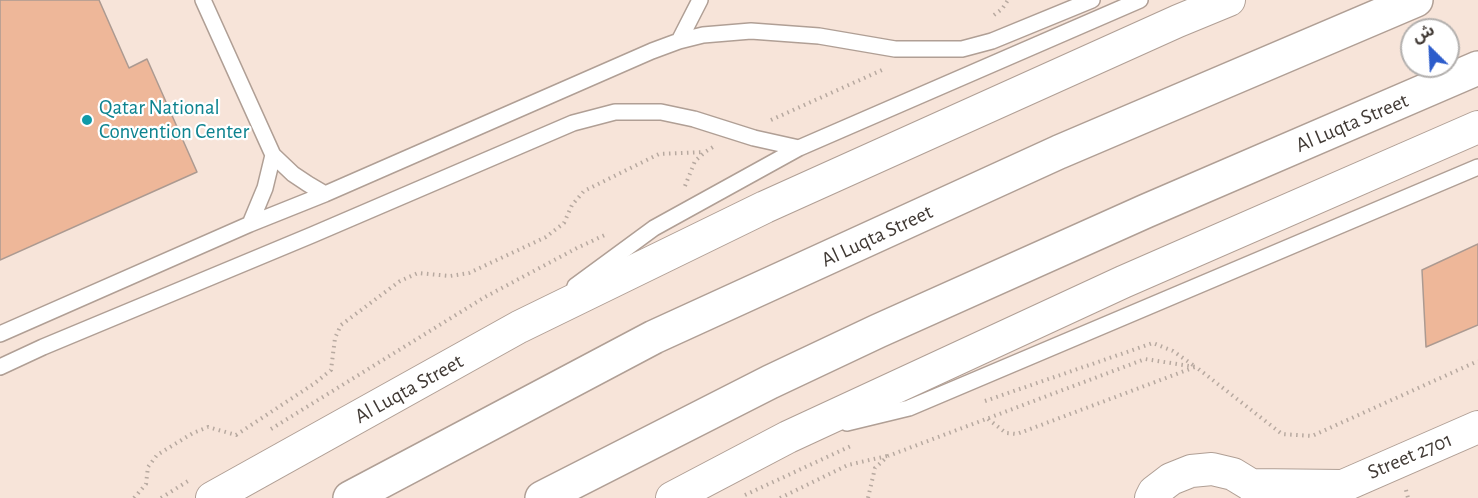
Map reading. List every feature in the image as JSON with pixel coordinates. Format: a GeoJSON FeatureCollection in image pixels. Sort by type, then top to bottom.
{"type":"FeatureCollection","features":[{"type":"Feature","properties":{"kind":"main road","name":"Al Luqta Street"},"geometry":{"type":"LineString","coordinates":[[350,498],[654,337],[1059,152],[1416,0]]}},
{"type":"Feature","properties":{"kind":"main road","name":"Al Luqta Street"},"geometry":{"type":"LineString","coordinates":[[542,498],[770,382],[878,331],[1146,211],[1478,69]]}},
{"type":"Feature","properties":{"kind":"street","name":"Al Luqta Street"},"geometry":{"type":"LineString","coordinates":[[201,489],[519,327],[765,207],[1230,0]]}},
{"type":"Feature","properties":{"kind":"street"},"geometry":{"type":"LineString","coordinates":[[672,498],[788,437],[1123,282],[1478,127]]}},
{"type":"Feature","properties":{"kind":"street","name":"Street 2701"},"geometry":{"type":"LineString","coordinates":[[1257,492],[1334,492],[1478,427]]}},
{"type":"Feature","properties":{"kind":"street"},"geometry":{"type":"LineString","coordinates":[[1151,498],[1154,492],[1171,478],[1191,471],[1212,469],[1233,474],[1257,492]]}},
{"type":"Feature","properties":{"kind":"lane"},"geometry":{"type":"LineString","coordinates":[[203,0],[273,155],[293,174],[325,194]]}},
{"type":"Feature","properties":{"kind":"lane"},"geometry":{"type":"LineString","coordinates":[[679,41],[700,0]]}},
{"type":"Feature","properties":{"kind":"lane"},"geometry":{"type":"LineString","coordinates":[[0,334],[250,224],[325,194],[679,41],[703,35],[751,32],[819,36],[895,49],[962,50],[992,41],[1092,0]]}},
{"type":"Feature","properties":{"kind":"lane"},"geometry":{"type":"LineString","coordinates":[[519,327],[654,228],[799,148],[1140,0]]}},
{"type":"Feature","properties":{"kind":"lane"},"geometry":{"type":"LineString","coordinates":[[992,41],[1000,61]]}},
{"type":"Feature","properties":{"kind":"lane"},"geometry":{"type":"LineString","coordinates":[[0,367],[573,123],[615,112],[661,112],[694,119],[753,138],[799,148]]}},
{"type":"Feature","properties":{"kind":"lane"},"geometry":{"type":"LineString","coordinates":[[250,224],[265,188],[273,155]]}},
{"type":"Feature","properties":{"kind":"lane"},"geometry":{"type":"LineString","coordinates":[[788,437],[909,408],[1478,166]]}},
{"type":"Feature","properties":{"kind":"path"},"geometry":{"type":"LineString","coordinates":[[134,498],[146,484],[148,467],[157,455],[208,428],[236,435],[331,370],[335,338],[341,325],[400,281],[418,273],[450,276],[469,273],[546,237],[564,223],[572,205],[584,191],[659,154],[705,152]]}},
{"type":"Feature","properties":{"kind":"path"},"geometry":{"type":"LineString","coordinates":[[268,430],[485,297]]}},
{"type":"Feature","properties":{"kind":"path"},"geometry":{"type":"LineString","coordinates":[[979,403],[1153,343],[1173,351],[1196,367],[1282,434],[1312,436],[1478,361]]}},
{"type":"Feature","properties":{"kind":"path"},"geometry":{"type":"LineString","coordinates":[[780,498],[848,465],[888,456],[1145,359],[1196,367]]}},
{"type":"Feature","properties":{"kind":"path"},"geometry":{"type":"LineString","coordinates":[[988,418],[1006,433],[1017,434],[1196,367]]}},
{"type":"Feature","properties":{"kind":"path"},"geometry":{"type":"LineString","coordinates":[[740,498],[848,446],[859,443]]}},
{"type":"Feature","properties":{"kind":"path"},"geometry":{"type":"LineString","coordinates":[[868,498],[875,468],[888,456]]}},
{"type":"Feature","properties":{"kind":"path"},"geometry":{"type":"LineString","coordinates":[[161,498],[201,489]]}},
{"type":"Feature","properties":{"kind":"path"},"geometry":{"type":"LineString","coordinates":[[1406,489],[1408,498]]}},
{"type":"Feature","properties":{"kind":"building","name":"Qatar National Convention Center"},"geometry":{"type":"Polygon","coordinates":[[[0,0],[99,0],[129,68],[147,59],[197,172],[0,260],[0,0]]]}},
{"type":"Feature","properties":{"kind":"building"},"geometry":{"type":"Polygon","coordinates":[[[1478,244],[1478,325],[1426,347],[1422,270],[1478,244]]]}},
{"type":"Feature","properties":{"kind":"place","name":"Qatar National Convention Center"},"geometry":{"type":"Point","coordinates":[87,120]}}]}
